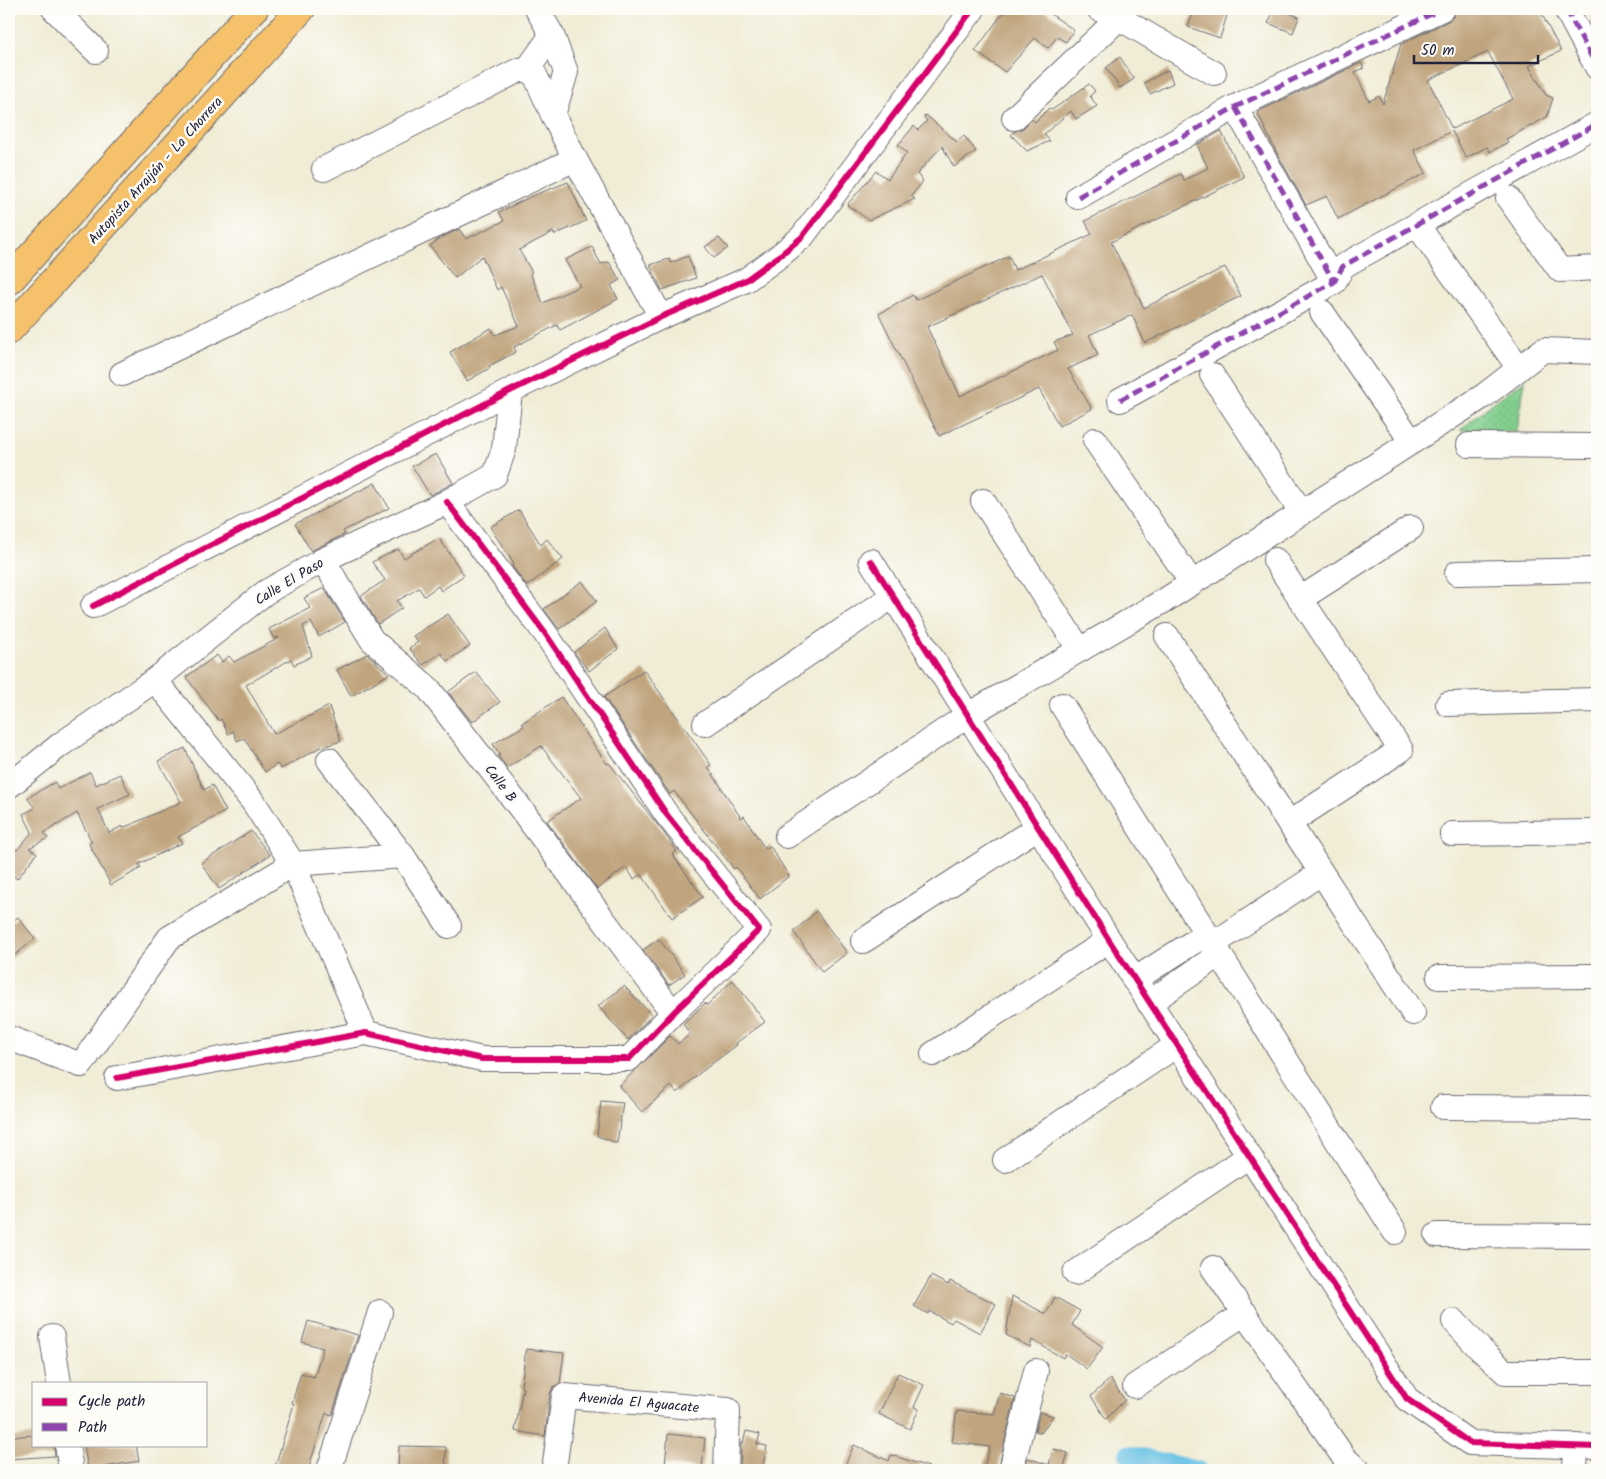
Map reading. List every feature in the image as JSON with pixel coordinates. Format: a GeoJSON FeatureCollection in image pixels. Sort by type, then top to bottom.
{"type":"FeatureCollection","features":[{"type":"Feature","properties":{"kind":"highway"},"geometry":{"type":"LineString","coordinates":[[9,281],[254,9]]}},
{"type":"Feature","properties":{"kind":"highway","name":"Autopista Arraiján - La Chorrera"},"geometry":{"type":"LineString","coordinates":[[9,330],[301,9]]}},
{"type":"Feature","properties":{"kind":"street"},"geometry":{"type":"LineString","coordinates":[[54,9],[96,51]]}},
{"type":"Feature","properties":{"kind":"street"},"geometry":{"type":"LineString","coordinates":[[537,9],[552,35],[566,72],[553,115]]}},
{"type":"Feature","properties":{"kind":"street"},"geometry":{"type":"LineString","coordinates":[[93,606],[510,391],[661,317],[746,280],[802,237],[973,9]]}},
{"type":"Feature","properties":{"kind":"street"},"geometry":{"type":"LineString","coordinates":[[1078,197],[1235,107],[1442,9]]}},
{"type":"Feature","properties":{"kind":"street"},"geometry":{"type":"LineString","coordinates":[[1566,9],[1597,67]]}},
{"type":"Feature","properties":{"kind":"street"},"geometry":{"type":"LineString","coordinates":[[1014,118],[1109,13],[1214,73]]}},
{"type":"Feature","properties":{"kind":"street"},"geometry":{"type":"LineString","coordinates":[[527,70],[552,35]]}},
{"type":"Feature","properties":{"kind":"street"},"geometry":{"type":"LineString","coordinates":[[324,169],[519,70],[527,70],[535,75],[575,159],[661,317]]}},
{"type":"Feature","properties":{"kind":"street"},"geometry":{"type":"LineString","coordinates":[[1235,107],[1334,282]]}},
{"type":"Feature","properties":{"kind":"street"},"geometry":{"type":"LineString","coordinates":[[1120,400],[1334,282],[1343,266],[1597,124]]}},
{"type":"Feature","properties":{"kind":"street"},"geometry":{"type":"LineString","coordinates":[[122,374],[575,159]]}},
{"type":"Feature","properties":{"kind":"street"},"geometry":{"type":"LineString","coordinates":[[1508,198],[1560,270],[1597,268]]}},
{"type":"Feature","properties":{"kind":"street"},"geometry":{"type":"LineString","coordinates":[[1425,236],[1519,368]]}},
{"type":"Feature","properties":{"kind":"street"},"geometry":{"type":"LineString","coordinates":[[1322,312],[1412,442]]}},
{"type":"Feature","properties":{"kind":"street"},"geometry":{"type":"LineString","coordinates":[[787,836],[968,715],[1192,584],[1484,395],[1542,350],[1597,352]]}},
{"type":"Feature","properties":{"kind":"street"},"geometry":{"type":"LineString","coordinates":[[1212,375],[1302,512]]}},
{"type":"Feature","properties":{"kind":"street","name":"Calle El Paso"},"geometry":{"type":"LineString","coordinates":[[9,786],[60,745],[155,680],[266,592],[323,560],[447,502],[495,475],[504,449],[510,391]]}},
{"type":"Feature","properties":{"kind":"street"},"geometry":{"type":"LineString","coordinates":[[1095,440],[1192,584]]}},
{"type":"Feature","properties":{"kind":"street"},"geometry":{"type":"LineString","coordinates":[[1469,445],[1597,446]]}},
{"type":"Feature","properties":{"kind":"street"},"geometry":{"type":"LineString","coordinates":[[983,501],[1080,650]]}},
{"type":"Feature","properties":{"kind":"street"},"geometry":{"type":"LineString","coordinates":[[117,1078],[366,1033],[482,1059],[629,1058],[759,930],[667,815],[545,633],[447,502]]}},
{"type":"Feature","properties":{"kind":"street"},"geometry":{"type":"LineString","coordinates":[[1300,599],[1411,528]]}},
{"type":"Feature","properties":{"kind":"street","name":"Calle B"},"geometry":{"type":"LineString","coordinates":[[323,560],[372,640],[428,688],[673,1013]]}},
{"type":"Feature","properties":{"kind":"street"},"geometry":{"type":"LineString","coordinates":[[871,560],[1134,980],[1407,1399],[1470,1443],[1586,1447],[1575,1470]]}},
{"type":"Feature","properties":{"kind":"street"},"geometry":{"type":"LineString","coordinates":[[1275,560],[1400,750],[1289,823]]}},
{"type":"Feature","properties":{"kind":"street"},"geometry":{"type":"LineString","coordinates":[[1457,573],[1597,570]]}},
{"type":"Feature","properties":{"kind":"street"},"geometry":{"type":"LineString","coordinates":[[705,724],[893,596]]}},
{"type":"Feature","properties":{"kind":"street"},"geometry":{"type":"LineString","coordinates":[[1166,636],[1413,1013]]}},
{"type":"Feature","properties":{"kind":"street"},"geometry":{"type":"LineString","coordinates":[[155,680],[254,803],[293,864],[366,1033]]}},
{"type":"Feature","properties":{"kind":"street"},"geometry":{"type":"LineString","coordinates":[[1448,704],[1597,700]]}},
{"type":"Feature","properties":{"kind":"street"},"geometry":{"type":"LineString","coordinates":[[1062,705],[1395,1232]]}},
{"type":"Feature","properties":{"kind":"street"},"geometry":{"type":"LineString","coordinates":[[329,760],[404,856],[449,926]]}},
{"type":"Feature","properties":{"kind":"street"},"geometry":{"type":"LineString","coordinates":[[863,940],[1038,826]]}},
{"type":"Feature","properties":{"kind":"street"},"geometry":{"type":"LineString","coordinates":[[1452,834],[1597,832]]}},
{"type":"Feature","properties":{"kind":"street"},"geometry":{"type":"LineString","coordinates":[[9,1038],[81,1065],[168,938],[293,864],[404,856]]}},
{"type":"Feature","properties":{"kind":"street"},"geometry":{"type":"LineString","coordinates":[[1134,980],[1213,944],[1321,873]]}},
{"type":"Feature","properties":{"kind":"street"},"geometry":{"type":"LineString","coordinates":[[933,1054],[1109,940]]}},
{"type":"Feature","properties":{"kind":"street"},"geometry":{"type":"LineString","coordinates":[[1149,1003],[1213,944]]}},
{"type":"Feature","properties":{"kind":"street"},"geometry":{"type":"LineString","coordinates":[[1439,977],[1597,976]]}},
{"type":"Feature","properties":{"kind":"street"},"geometry":{"type":"LineString","coordinates":[[1005,1160],[1177,1045]]}},
{"type":"Feature","properties":{"kind":"street"},"geometry":{"type":"LineString","coordinates":[[1443,1107],[1597,1108]]}},
{"type":"Feature","properties":{"kind":"street"},"geometry":{"type":"LineString","coordinates":[[1075,1273],[1249,1156]]}},
{"type":"Feature","properties":{"kind":"street"},"geometry":{"type":"LineString","coordinates":[[1437,1235],[1597,1236]]}},
{"type":"Feature","properties":{"kind":"street"},"geometry":{"type":"LineString","coordinates":[[1213,1268],[1345,1459],[1358,1470]]}},
{"type":"Feature","properties":{"kind":"street"},"geometry":{"type":"LineString","coordinates":[[329,1470],[380,1312]]}},
{"type":"Feature","properties":{"kind":"street"},"geometry":{"type":"LineString","coordinates":[[1135,1386],[1245,1313]]}},
{"type":"Feature","properties":{"kind":"street"},"geometry":{"type":"LineString","coordinates":[[1454,1321],[1505,1372],[1597,1372]]}},
{"type":"Feature","properties":{"kind":"street"},"geometry":{"type":"LineString","coordinates":[[52,1337],[59,1382]]}},
{"type":"Feature","properties":{"kind":"street"},"geometry":{"type":"LineString","coordinates":[[1010,1470],[1036,1371]]}},
{"type":"Feature","properties":{"kind":"street","name":"Avenida El Aguacate"},"geometry":{"type":"LineString","coordinates":[[554,1470],[564,1396],[728,1410],[726,1470]]}},
{"type":"Feature","properties":{"kind":"street"},"geometry":{"type":"LineString","coordinates":[[67,1446],[71,1470]]}},
{"type":"Feature","properties":{"kind":"green space"},"geometry":{"type":"Polygon","coordinates":[[[1525,380],[1517,432],[1460,430],[1491,404],[1525,380]]]}},
{"type":"Feature","properties":{"kind":"building"},"geometry":{"type":"Polygon","coordinates":[[[1006,9],[1043,9],[1074,30],[1066,42],[1057,37],[1048,48],[1035,38],[1005,72],[975,51],[1006,9]]]}},
{"type":"Feature","properties":{"kind":"building"},"geometry":{"type":"Polygon","coordinates":[[[1195,9],[1229,9],[1220,38],[1188,27],[1195,9]]]}},
{"type":"Feature","properties":{"kind":"building"},"geometry":{"type":"Polygon","coordinates":[[[1275,9],[1299,17],[1293,33],[1268,23],[1275,9]]]}},
{"type":"Feature","properties":{"kind":"building"},"geometry":{"type":"Polygon","coordinates":[[[1539,9],[1561,51],[1529,66],[1546,95],[1553,98],[1547,117],[1506,139],[1508,142],[1490,152],[1487,147],[1466,158],[1452,131],[1414,150],[1426,173],[1338,219],[1327,196],[1306,205],[1257,112],[1361,63],[1364,68],[1355,72],[1369,101],[1379,96],[1383,104],[1401,44],[1448,21],[1453,17],[1456,10],[1539,9]],[[1488,52],[1428,80],[1452,129],[1513,99],[1488,52]]]}},
{"type":"Feature","properties":{"kind":"building"},"geometry":{"type":"Polygon","coordinates":[[[1120,57],[1134,79],[1120,88],[1106,68],[1120,57]]]}},
{"type":"Feature","properties":{"kind":"building"},"geometry":{"type":"Polygon","coordinates":[[[1168,70],[1173,83],[1150,94],[1144,83],[1168,70]]]}},
{"type":"Feature","properties":{"kind":"building"},"geometry":{"type":"Polygon","coordinates":[[[1089,84],[1095,91],[1090,96],[1097,106],[1076,119],[1071,111],[1044,134],[1050,141],[1027,151],[1011,135],[1023,128],[1032,119],[1035,122],[1049,108],[1052,110],[1089,84]]]}},
{"type":"Feature","properties":{"kind":"building"},"geometry":{"type":"Polygon","coordinates":[[[926,115],[957,142],[964,136],[976,151],[954,167],[942,146],[917,174],[923,181],[911,196],[915,199],[869,220],[847,205],[876,171],[888,179],[907,153],[898,145],[914,126],[918,130],[927,121],[924,117],[926,115]]]}},
{"type":"Feature","properties":{"kind":"building"},"geometry":{"type":"Polygon","coordinates":[[[1221,131],[1244,177],[1111,242],[1144,308],[1225,267],[1241,296],[1145,343],[1132,315],[1089,335],[1098,355],[1068,369],[1092,409],[1059,426],[1039,389],[939,436],[879,314],[913,295],[916,300],[1009,256],[1015,270],[1092,234],[1085,221],[1181,174],[1184,180],[1208,168],[1197,145],[1221,131]],[[1042,274],[927,327],[960,396],[1058,350],[1054,342],[1073,335],[1042,274]]]}},
{"type":"Feature","properties":{"kind":"building"},"geometry":{"type":"Polygon","coordinates":[[[568,182],[586,221],[554,235],[553,232],[519,250],[532,272],[530,273],[543,303],[580,286],[565,260],[592,247],[601,264],[609,262],[620,280],[611,285],[618,299],[560,330],[557,325],[514,347],[516,352],[489,366],[490,368],[467,381],[450,352],[491,328],[495,335],[519,326],[501,287],[497,290],[482,256],[455,278],[430,246],[459,229],[466,239],[504,221],[499,212],[532,196],[568,182]]]}},
{"type":"Feature","properties":{"kind":"building"},"geometry":{"type":"Polygon","coordinates":[[[719,238],[728,248],[714,258],[705,247],[719,238]]]}},
{"type":"Feature","properties":{"kind":"building"},"geometry":{"type":"Polygon","coordinates":[[[688,256],[696,278],[662,290],[650,265],[669,259],[671,263],[688,256]]]}},
{"type":"Feature","properties":{"kind":"building"},"geometry":{"type":"Polygon","coordinates":[[[436,454],[453,483],[430,495],[412,466],[436,454]]]}},
{"type":"Feature","properties":{"kind":"building"},"geometry":{"type":"Polygon","coordinates":[[[375,483],[389,508],[343,531],[345,534],[311,551],[295,524],[375,483]]]}},
{"type":"Feature","properties":{"kind":"building"},"geometry":{"type":"Polygon","coordinates":[[[519,510],[541,545],[547,539],[563,559],[527,586],[512,566],[514,564],[490,527],[519,510]]]}},
{"type":"Feature","properties":{"kind":"building"},"geometry":{"type":"Polygon","coordinates":[[[439,538],[464,575],[441,591],[438,586],[424,596],[419,588],[397,601],[402,608],[378,624],[361,596],[385,580],[372,562],[398,549],[404,558],[439,538]]]}},
{"type":"Feature","properties":{"kind":"building"},"geometry":{"type":"Polygon","coordinates":[[[582,581],[597,601],[559,629],[544,609],[582,581]]]}},
{"type":"Feature","properties":{"kind":"building"},"geometry":{"type":"Polygon","coordinates":[[[324,588],[345,622],[319,637],[311,622],[303,626],[312,656],[294,665],[291,659],[246,685],[274,734],[329,706],[341,741],[319,748],[281,769],[277,764],[265,772],[244,738],[237,741],[233,731],[228,734],[221,719],[219,721],[186,677],[217,655],[222,662],[229,656],[234,662],[279,638],[274,639],[269,629],[310,608],[304,598],[324,588]]]}},
{"type":"Feature","properties":{"kind":"building"},"geometry":{"type":"Polygon","coordinates":[[[448,614],[470,646],[447,661],[441,653],[423,665],[409,648],[418,642],[413,636],[448,614]]]}},
{"type":"Feature","properties":{"kind":"building"},"geometry":{"type":"Polygon","coordinates":[[[605,628],[618,649],[589,671],[574,652],[605,628]]]}},
{"type":"Feature","properties":{"kind":"building"},"geometry":{"type":"Polygon","coordinates":[[[367,654],[389,674],[351,696],[337,670],[367,654]]]}},
{"type":"Feature","properties":{"kind":"building"},"geometry":{"type":"Polygon","coordinates":[[[644,670],[711,765],[708,767],[741,818],[744,816],[765,849],[770,846],[789,876],[760,899],[736,867],[734,869],[674,791],[670,794],[604,697],[644,670]]]}},
{"type":"Feature","properties":{"kind":"building"},"geometry":{"type":"Polygon","coordinates":[[[476,672],[500,702],[472,722],[448,692],[476,672]]]}},
{"type":"Feature","properties":{"kind":"building"},"geometry":{"type":"Polygon","coordinates":[[[561,697],[607,764],[609,763],[677,851],[672,854],[703,897],[672,918],[641,874],[634,879],[626,867],[597,889],[547,821],[581,798],[541,746],[507,768],[498,756],[500,755],[493,744],[524,726],[522,723],[561,697]]]}},
{"type":"Feature","properties":{"kind":"building"},"geometry":{"type":"Polygon","coordinates":[[[185,748],[204,790],[212,785],[226,811],[178,837],[182,843],[139,864],[141,868],[111,885],[89,844],[92,842],[77,813],[44,833],[48,838],[29,848],[37,853],[17,879],[9,872],[9,843],[17,850],[32,832],[23,814],[35,808],[27,798],[55,782],[58,789],[90,772],[96,785],[120,774],[130,794],[98,809],[109,833],[181,802],[158,761],[185,748]]]}},
{"type":"Feature","properties":{"kind":"building"},"geometry":{"type":"Polygon","coordinates":[[[251,831],[270,855],[219,889],[201,863],[251,831]]]}},
{"type":"Feature","properties":{"kind":"building"},"geometry":{"type":"Polygon","coordinates":[[[816,911],[847,953],[822,972],[794,932],[816,911]]]}},
{"type":"Feature","properties":{"kind":"building"},"geometry":{"type":"Polygon","coordinates":[[[18,917],[35,939],[9,960],[9,924],[18,917]]]}},
{"type":"Feature","properties":{"kind":"building"},"geometry":{"type":"Polygon","coordinates":[[[659,939],[685,974],[669,985],[643,950],[659,939]]]}},
{"type":"Feature","properties":{"kind":"building"},"geometry":{"type":"Polygon","coordinates":[[[733,980],[765,1022],[736,1043],[737,1045],[677,1093],[671,1086],[642,1112],[619,1086],[670,1036],[678,1044],[690,1034],[683,1024],[705,1003],[707,1005],[733,980]]]}},
{"type":"Feature","properties":{"kind":"building"},"geometry":{"type":"Polygon","coordinates":[[[624,986],[652,1015],[628,1040],[598,1006],[624,986]]]}},
{"type":"Feature","properties":{"kind":"building"},"geometry":{"type":"Polygon","coordinates":[[[601,1101],[623,1103],[617,1143],[597,1136],[601,1101]]]}},
{"type":"Feature","properties":{"kind":"building"},"geometry":{"type":"Polygon","coordinates":[[[931,1276],[948,1285],[950,1281],[996,1304],[980,1333],[954,1319],[951,1323],[929,1311],[928,1314],[914,1306],[931,1276]]]}},
{"type":"Feature","properties":{"kind":"building"},"geometry":{"type":"Polygon","coordinates":[[[1012,1296],[1046,1314],[1055,1297],[1080,1311],[1072,1325],[1103,1347],[1087,1369],[1066,1354],[1063,1358],[1032,1340],[1030,1347],[1006,1335],[1012,1296]]]}},
{"type":"Feature","properties":{"kind":"building"},"geometry":{"type":"Polygon","coordinates":[[[308,1321],[358,1335],[332,1415],[326,1413],[308,1470],[274,1470],[294,1404],[292,1403],[301,1373],[314,1377],[323,1348],[302,1342],[308,1321]]]}},
{"type":"Feature","properties":{"kind":"building"},"geometry":{"type":"Polygon","coordinates":[[[526,1349],[564,1353],[560,1383],[553,1387],[550,1394],[545,1436],[515,1431],[523,1388],[521,1387],[526,1349]]]}},
{"type":"Feature","properties":{"kind":"building"},"geometry":{"type":"Polygon","coordinates":[[[898,1373],[924,1385],[914,1407],[919,1409],[910,1429],[879,1414],[898,1373]]]}},
{"type":"Feature","properties":{"kind":"building"},"geometry":{"type":"Polygon","coordinates":[[[1110,1379],[1125,1400],[1106,1419],[1091,1396],[1110,1379]]]}},
{"type":"Feature","properties":{"kind":"building"},"geometry":{"type":"Polygon","coordinates":[[[1000,1393],[1015,1398],[998,1470],[983,1470],[990,1447],[952,1442],[957,1411],[994,1414],[1000,1393]]]}},
{"type":"Feature","properties":{"kind":"building"},"geometry":{"type":"Polygon","coordinates":[[[1040,1412],[1053,1416],[1041,1433],[1035,1431],[1040,1412]]]}},
{"type":"Feature","properties":{"kind":"building"},"geometry":{"type":"Polygon","coordinates":[[[746,1431],[760,1434],[757,1444],[767,1446],[762,1470],[740,1470],[741,1443],[743,1443],[746,1431]]]}},
{"type":"Feature","properties":{"kind":"building"},"geometry":{"type":"Polygon","coordinates":[[[668,1434],[705,1438],[702,1468],[665,1465],[668,1434]]]}},
{"type":"Feature","properties":{"kind":"building"},"geometry":{"type":"Polygon","coordinates":[[[32,1435],[32,1446],[54,1446],[55,1456],[9,1459],[9,1437],[32,1435]]]}},
{"type":"Feature","properties":{"kind":"building"},"geometry":{"type":"Polygon","coordinates":[[[854,1445],[889,1461],[891,1455],[929,1467],[928,1470],[843,1470],[854,1445]]]}},
{"type":"Feature","properties":{"kind":"building"},"geometry":{"type":"Polygon","coordinates":[[[84,1446],[136,1446],[139,1461],[88,1470],[84,1446]]]}},
{"type":"Feature","properties":{"kind":"building"},"geometry":{"type":"Polygon","coordinates":[[[399,1446],[446,1447],[445,1470],[398,1470],[399,1446]]]}},
{"type":"Feature","properties":{"kind":"building"},"geometry":{"type":"Polygon","coordinates":[[[1053,1449],[1068,1453],[1063,1470],[1025,1470],[1028,1458],[1049,1465],[1053,1449]]]}},
{"type":"Feature","properties":{"kind":"waterway"},"geometry":{"type":"LineString","coordinates":[[1128,1454],[1198,1470]]}},
{"type":"Feature","properties":{"kind":"marked path"},"geometry":{"type":"LineString","coordinates":[[1078,197],[1235,107],[1442,9]]}},
{"type":"Feature","properties":{"kind":"marked path"},"geometry":{"type":"LineString","coordinates":[[1566,9],[1597,67]]}},
{"type":"Feature","properties":{"kind":"marked path"},"geometry":{"type":"LineString","coordinates":[[1235,107],[1334,282]]}},
{"type":"Feature","properties":{"kind":"marked path"},"geometry":{"type":"LineString","coordinates":[[1120,400],[1334,282],[1343,266],[1597,124]]}},
{"type":"Feature","properties":{"kind":"cycle path"},"geometry":{"type":"LineString","coordinates":[[93,606],[510,391],[661,317],[746,280],[802,237],[973,9]]}},
{"type":"Feature","properties":{"kind":"cycle path"},"geometry":{"type":"LineString","coordinates":[[117,1078],[366,1033],[482,1059],[629,1059],[673,1013],[759,930],[667,815],[545,633],[447,502]]}},
{"type":"Feature","properties":{"kind":"cycle path"},"geometry":{"type":"LineString","coordinates":[[871,561],[1109,940],[1407,1399],[1470,1443],[1597,1447]]}}]}
